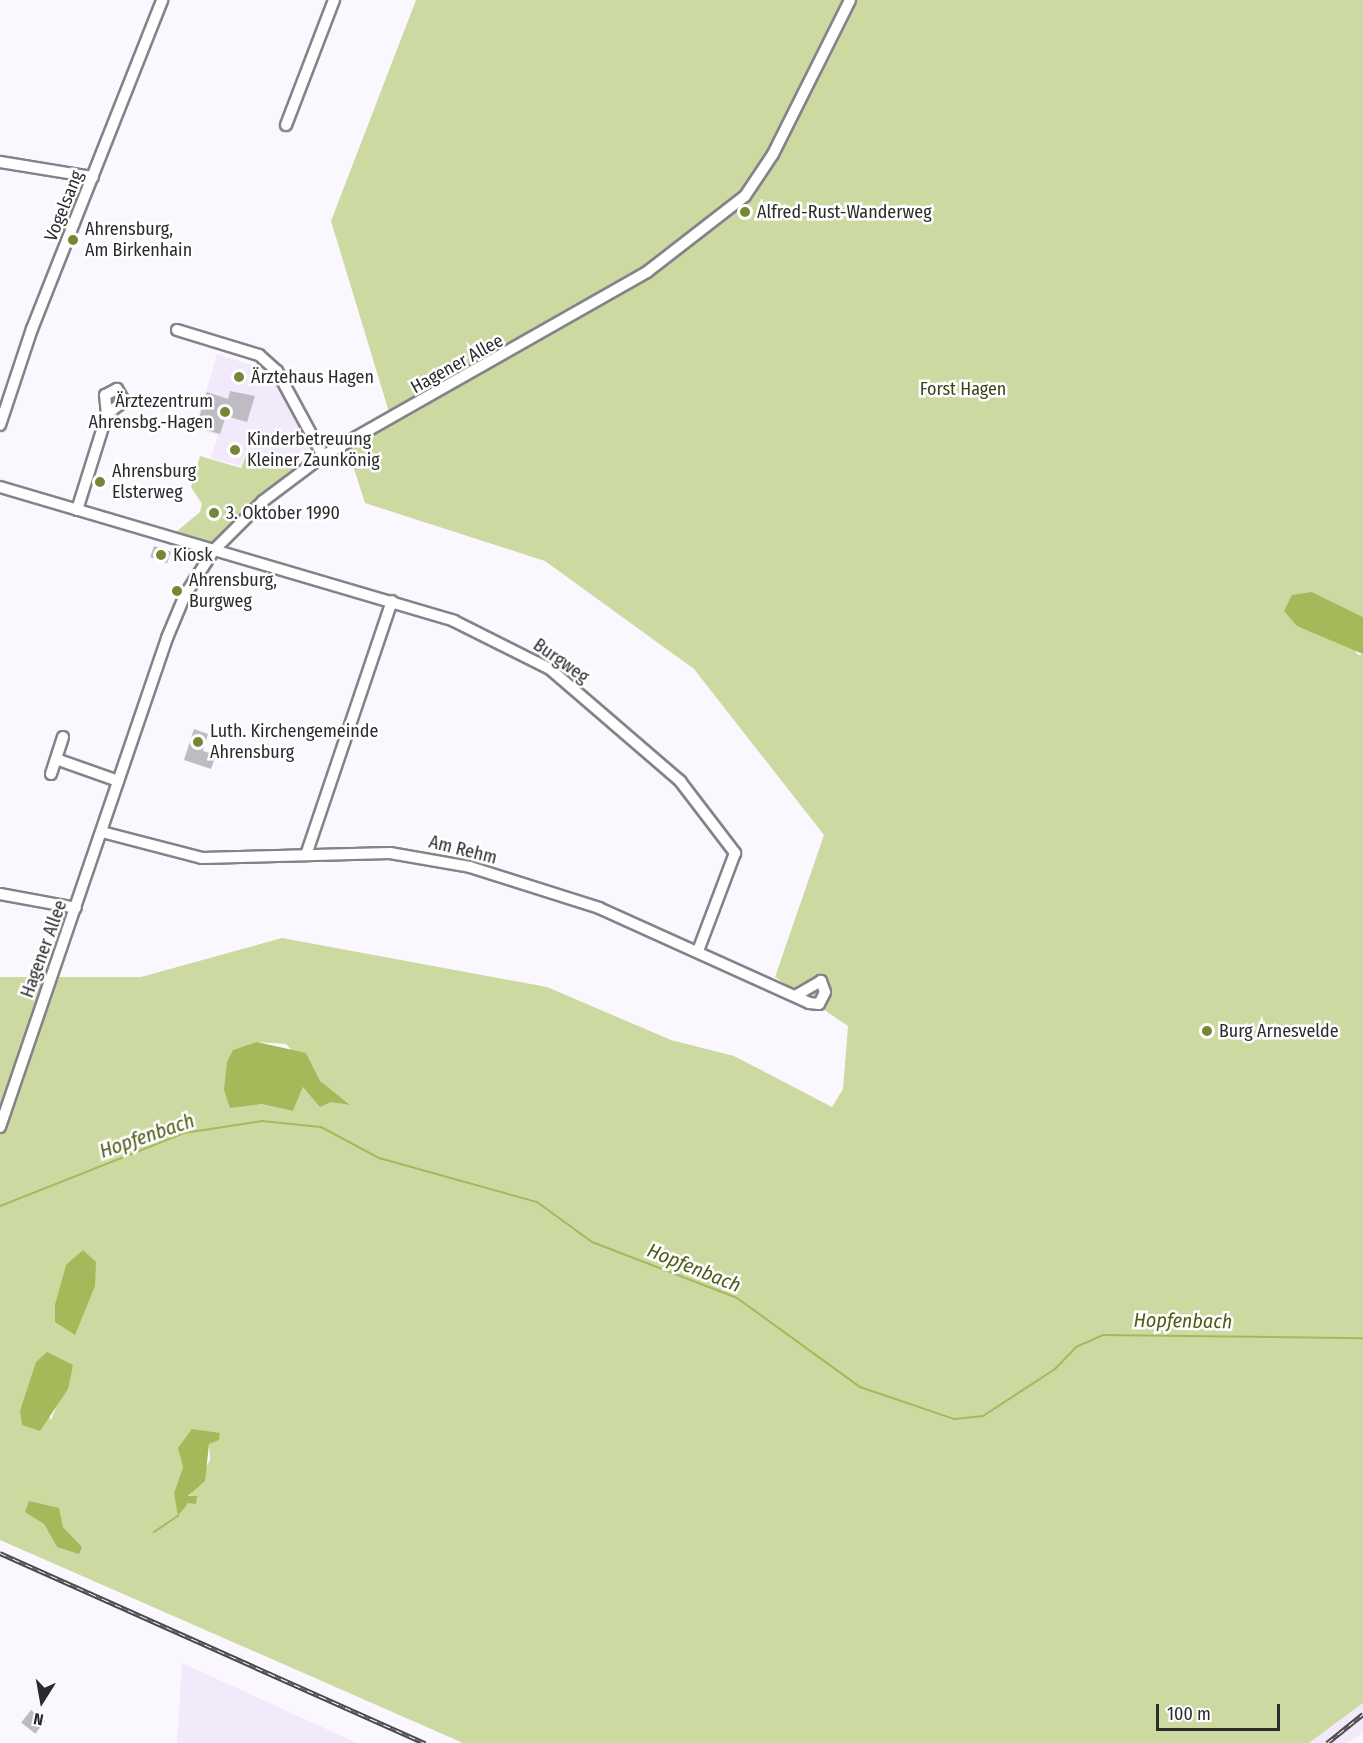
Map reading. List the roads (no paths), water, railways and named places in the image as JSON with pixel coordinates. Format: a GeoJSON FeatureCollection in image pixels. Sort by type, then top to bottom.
{"type":"FeatureCollection","features":[{"type":"Feature","properties":{"kind":"street","name":"Vogelsang"},"geometry":{"type":"LineString","coordinates":[[0,425],[162,0]]}},
{"type":"Feature","properties":{"kind":"street"},"geometry":{"type":"LineString","coordinates":[[286,125],[334,0]]}},
{"type":"Feature","properties":{"kind":"street","name":"Hagener Allee"},"geometry":{"type":"LineString","coordinates":[[0,1127],[176,616],[214,550],[263,501],[323,456],[647,272],[745,196],[773,154],[850,0]]}},
{"type":"Feature","properties":{"kind":"street"},"geometry":{"type":"LineString","coordinates":[[0,162],[93,177]]}},
{"type":"Feature","properties":{"kind":"street"},"geometry":{"type":"LineString","coordinates":[[177,330],[259,355],[277,371],[323,456]]}},
{"type":"Feature","properties":{"kind":"street"},"geometry":{"type":"LineString","coordinates":[[77,510],[107,414]]}},
{"type":"Feature","properties":{"kind":"street","name":"Burgweg"},"geometry":{"type":"LineString","coordinates":[[0,487],[454,621],[550,669],[680,781],[735,853],[698,951]]}},
{"type":"Feature","properties":{"kind":"street"},"geometry":{"type":"LineString","coordinates":[[306,855],[392,601]]}},
{"type":"Feature","properties":{"kind":"street"},"geometry":{"type":"LineString","coordinates":[[51,774],[63,737]]}},
{"type":"Feature","properties":{"kind":"street"},"geometry":{"type":"LineString","coordinates":[[56,759],[118,781]]}},
{"type":"Feature","properties":{"kind":"street","name":"Am Rehm"},"geometry":{"type":"LineString","coordinates":[[102,832],[202,858],[390,853],[470,867],[599,908],[797,995]]}},
{"type":"Feature","properties":{"kind":"street"},"geometry":{"type":"LineString","coordinates":[[0,894],[76,908]]}},
{"type":"Feature","properties":{"kind":"waterway","name":"Hopfenbach"},"geometry":{"type":"LineString","coordinates":[[0,1206],[184,1133],[262,1121],[321,1127],[379,1158],[537,1202],[592,1242],[737,1298],[860,1387],[954,1419],[983,1416],[1055,1369],[1076,1347],[1103,1335],[1363,1338]]}},
{"type":"Feature","properties":{"kind":"waterway"},"geometry":{"type":"LineString","coordinates":[[154,1532],[178,1516]]}},
{"type":"Feature","properties":{"kind":"railway"},"geometry":{"type":"LineString","coordinates":[[0,1553],[425,1743]]}},
{"type":"Feature","properties":{"kind":"railway"},"geometry":{"type":"LineString","coordinates":[[1327,1743],[1363,1714]]}},
{"type":"Feature","properties":{"kind":"place","name":"Alfred-Rust-Wanderweg"},"geometry":{"type":"Point","coordinates":[745,212]}},
{"type":"Feature","properties":{"kind":"place","name":"Ahrensburg, Am Birkenhain"},"geometry":{"type":"Point","coordinates":[73,240]}},
{"type":"Feature","properties":{"kind":"place","name":"Ärztehaus Hagen"},"geometry":{"type":"Point","coordinates":[239,377]}},
{"type":"Feature","properties":{"kind":"place","name":"Ärztezentrum Ahrensbg.-Hagen"},"geometry":{"type":"Point","coordinates":[225,412]}},
{"type":"Feature","properties":{"kind":"place","name":"Kinderbetreuung Kleiner Zaunkönig"},"geometry":{"type":"Point","coordinates":[235,450]}},
{"type":"Feature","properties":{"kind":"place","name":"Ahrensburg Elsterweg"},"geometry":{"type":"Point","coordinates":[100,482]}},
{"type":"Feature","properties":{"kind":"place","name":"3. Oktober 1990"},"geometry":{"type":"Point","coordinates":[214,513]}},
{"type":"Feature","properties":{"kind":"place","name":"Kiosk"},"geometry":{"type":"Point","coordinates":[161,555]}},
{"type":"Feature","properties":{"kind":"place","name":"Ahrensburg, Burgweg"},"geometry":{"type":"Point","coordinates":[177,591]}},
{"type":"Feature","properties":{"kind":"place","name":"Luth. Kirchengemeinde Ahrensburg"},"geometry":{"type":"Point","coordinates":[198,742]}},
{"type":"Feature","properties":{"kind":"place","name":"Burg Arnesvelde"},"geometry":{"type":"Point","coordinates":[1207,1031]}},
{"type":"Feature","properties":{"kind":"park label","name":"Forst Hagen"},"geometry":{"type":"Point","coordinates":[963,389]}}]}
